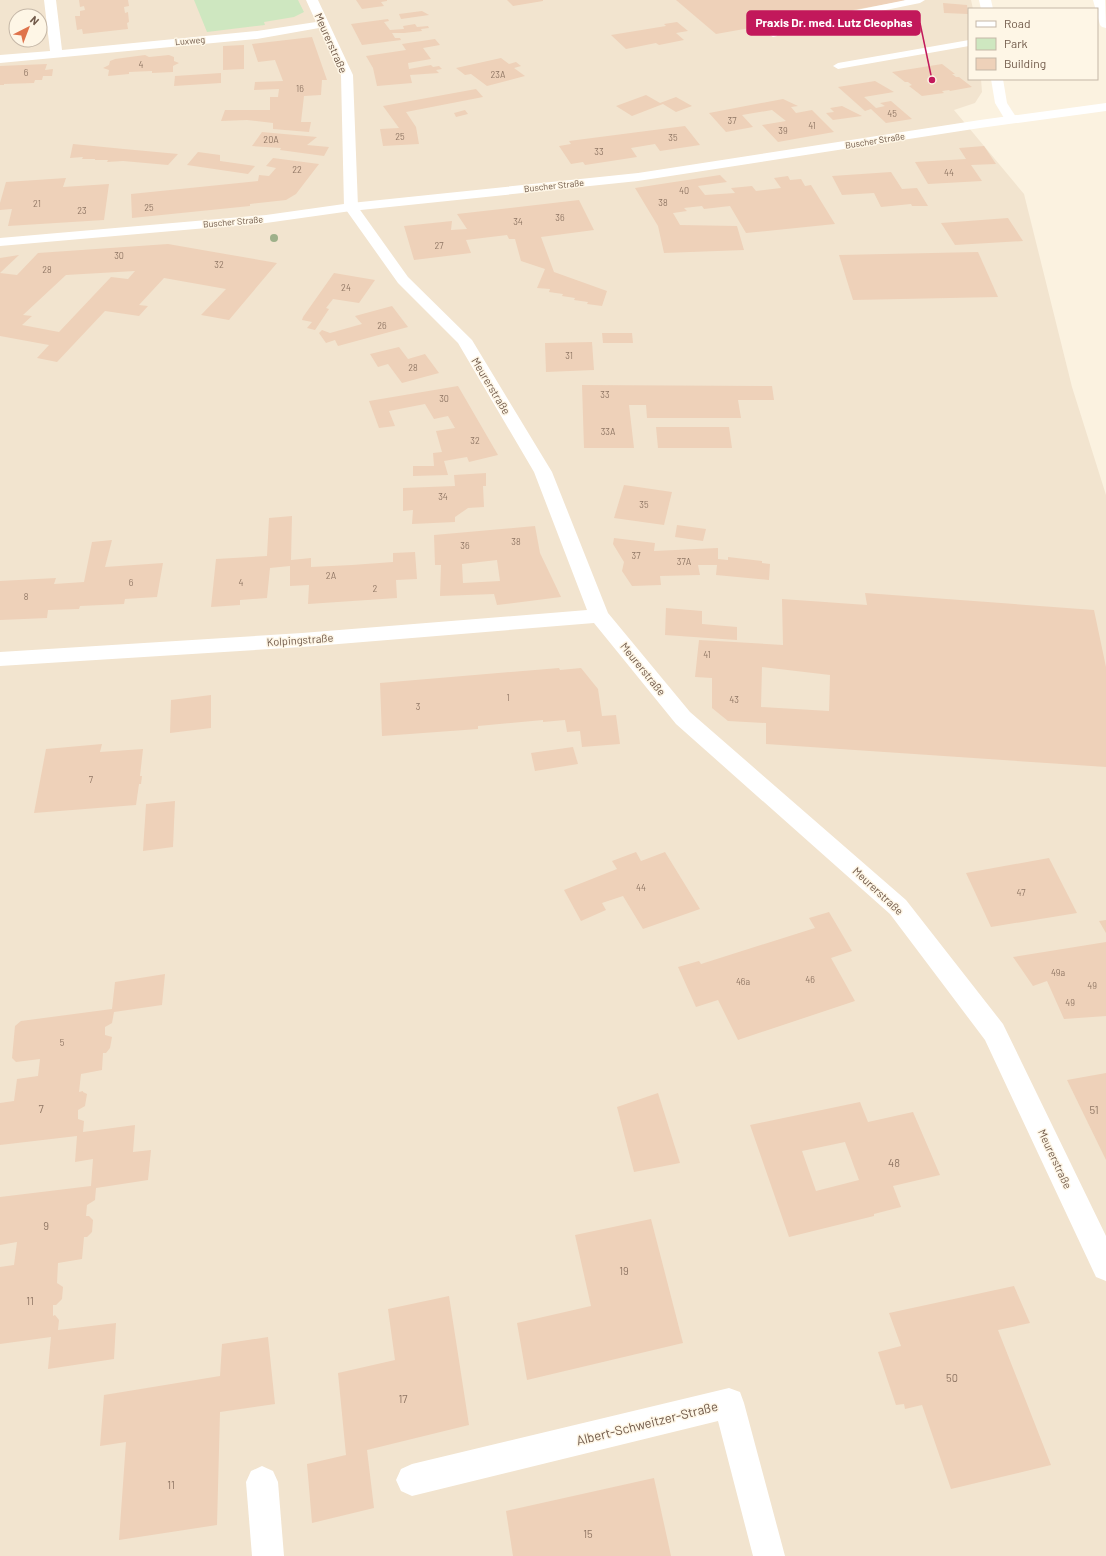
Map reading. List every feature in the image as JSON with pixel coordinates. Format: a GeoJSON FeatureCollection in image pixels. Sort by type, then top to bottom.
{"type":"FeatureCollection","features":[{"type":"Feature","properties":{"kind":"street"},"geometry":{"type":"LineString","coordinates":[[50,0],[56,54]]}},
{"type":"Feature","properties":{"kind":"street","name":"Meurerstraße"},"geometry":{"type":"LineString","coordinates":[[312,0],[347,75],[351,207],[403,280],[464,340],[542,472],[599,616],[683,718],[898,907],[994,1032],[1106,1267]]}},
{"type":"Feature","properties":{"kind":"street"},"geometry":{"type":"LineString","coordinates":[[1099,0],[1106,25]]}},
{"type":"Feature","properties":{"kind":"street","name":"Luxweg"},"geometry":{"type":"LineString","coordinates":[[0,59],[257,35],[323,24]]}},
{"type":"Feature","properties":{"kind":"street"},"geometry":{"type":"LineString","coordinates":[[997,80],[1001,104],[1012,120]]}},
{"type":"Feature","properties":{"kind":"street","name":"Buscher Straße"},"geometry":{"type":"LineString","coordinates":[[0,242],[266,220],[351,207],[638,177],[1106,107]]}},
{"type":"Feature","properties":{"kind":"street","name":"Kolpingstraße"},"geometry":{"type":"LineString","coordinates":[[0,659],[302,640],[599,616]]}},
{"type":"Feature","properties":{"kind":"street","name":"Albert-Schweitzer-Straße"},"geometry":{"type":"LineString","coordinates":[[412,1480],[729,1404],[769,1556]]}},
{"type":"Feature","properties":{"kind":"street"},"geometry":{"type":"LineString","coordinates":[[262,1482],[268,1556]]}},
{"type":"Feature","properties":{"kind":"lane"},"geometry":{"type":"LineString","coordinates":[[773,34],[773,30],[920,0]]}},
{"type":"Feature","properties":{"kind":"lane"},"geometry":{"type":"LineString","coordinates":[[838,66],[968,43]]}},
{"type":"Feature","properties":{"kind":"shaded area"},"geometry":{"type":"Polygon","coordinates":[[[0,0],[971,0],[973,8],[968,8],[968,80],[981,80],[982,92],[975,103],[954,110],[1024,194],[1072,387],[1106,495],[1106,1556],[0,1556],[0,0]]]}},
{"type":"Feature","properties":{"kind":"green space"},"geometry":{"type":"Polygon","coordinates":[[[194,0],[298,0],[304,12],[294,17],[264,22],[265,25],[207,32],[194,0]]]}},
{"type":"Feature","properties":{"kind":"building"},"geometry":{"type":"Polygon","coordinates":[[[79,0],[128,0],[129,6],[124,7],[125,13],[128,12],[128,29],[83,34],[82,29],[77,30],[75,16],[80,16],[80,11],[85,10],[84,6],[80,7],[79,0]]]}},
{"type":"Feature","properties":{"kind":"building"},"geometry":{"type":"Polygon","coordinates":[[[356,0],[387,1],[381,2],[384,6],[362,9],[356,0]]]}},
{"type":"Feature","properties":{"kind":"building"},"geometry":{"type":"Polygon","coordinates":[[[507,0],[543,0],[543,1],[513,6],[507,0]]]}},
{"type":"Feature","properties":{"kind":"building"},"geometry":{"type":"Polygon","coordinates":[[[676,0],[904,0],[904,1],[716,34],[676,0]]]}},
{"type":"Feature","properties":{"kind":"building"},"geometry":{"type":"Polygon","coordinates":[[[943,3],[967,5],[968,14],[944,13],[943,3]]]}},
{"type":"Feature","properties":{"kind":"building"},"geometry":{"type":"Polygon","coordinates":[[[422,11],[429,15],[401,19],[399,14],[422,11]]]}},
{"type":"Feature","properties":{"kind":"building"},"geometry":{"type":"Polygon","coordinates":[[[388,19],[389,21],[384,22],[390,30],[404,29],[403,26],[415,24],[417,27],[428,26],[429,28],[421,29],[422,31],[392,33],[395,38],[400,38],[401,40],[362,45],[351,24],[388,19]]]}},
{"type":"Feature","properties":{"kind":"building"},"geometry":{"type":"Polygon","coordinates":[[[677,22],[688,31],[676,33],[684,40],[659,45],[656,43],[626,49],[611,35],[666,26],[664,24],[677,22]]]}},
{"type":"Feature","properties":{"kind":"building"},"geometry":{"type":"Polygon","coordinates":[[[312,37],[327,80],[322,80],[321,95],[304,96],[301,122],[311,122],[309,132],[273,129],[273,123],[247,120],[221,121],[225,110],[270,110],[270,97],[278,97],[279,89],[254,90],[255,82],[283,81],[275,60],[258,62],[252,44],[312,37]]]}},
{"type":"Feature","properties":{"kind":"building"},"geometry":{"type":"Polygon","coordinates":[[[435,39],[440,45],[423,48],[431,59],[408,63],[409,69],[431,65],[433,67],[439,66],[442,69],[436,70],[439,73],[410,75],[412,83],[377,86],[373,68],[366,56],[406,50],[402,44],[435,39]]]}},
{"type":"Feature","properties":{"kind":"building"},"geometry":{"type":"Polygon","coordinates":[[[244,45],[244,69],[223,70],[223,46],[244,45]]]}},
{"type":"Feature","properties":{"kind":"building"},"geometry":{"type":"Polygon","coordinates":[[[145,55],[149,57],[169,55],[174,57],[174,61],[179,63],[173,66],[173,72],[129,72],[129,74],[108,76],[109,70],[103,68],[109,65],[110,61],[115,59],[145,55]]]}},
{"type":"Feature","properties":{"kind":"building"},"geometry":{"type":"Polygon","coordinates":[[[501,58],[509,64],[516,62],[521,66],[514,68],[525,76],[487,86],[471,74],[465,75],[456,68],[501,58]]]}},
{"type":"Feature","properties":{"kind":"building"},"geometry":{"type":"Polygon","coordinates":[[[47,64],[45,70],[53,69],[52,76],[43,76],[42,80],[35,80],[34,83],[0,85],[0,66],[47,64]]]}},
{"type":"Feature","properties":{"kind":"building"},"geometry":{"type":"Polygon","coordinates":[[[942,64],[955,74],[952,74],[959,77],[972,87],[942,91],[944,93],[922,96],[909,86],[912,85],[905,82],[892,72],[942,64]]]}},
{"type":"Feature","properties":{"kind":"building"},"geometry":{"type":"Polygon","coordinates":[[[221,73],[221,83],[174,86],[175,76],[221,73]]]}},
{"type":"Feature","properties":{"kind":"building"},"geometry":{"type":"Polygon","coordinates":[[[875,81],[894,92],[864,97],[876,108],[885,106],[880,103],[891,101],[912,119],[886,123],[871,109],[865,111],[838,87],[875,81]]]}},
{"type":"Feature","properties":{"kind":"building"},"geometry":{"type":"Polygon","coordinates":[[[476,89],[483,97],[406,112],[416,127],[419,144],[383,146],[380,129],[399,128],[383,106],[476,89]]]}},
{"type":"Feature","properties":{"kind":"building"},"geometry":{"type":"Polygon","coordinates":[[[646,95],[660,103],[676,97],[692,106],[676,112],[663,104],[632,116],[616,106],[646,95]]]}},
{"type":"Feature","properties":{"kind":"building"},"geometry":{"type":"Polygon","coordinates":[[[783,99],[798,106],[791,107],[796,113],[812,110],[834,132],[778,142],[762,125],[786,121],[772,110],[742,115],[753,127],[726,132],[709,113],[783,99]]]}},
{"type":"Feature","properties":{"kind":"building"},"geometry":{"type":"Polygon","coordinates":[[[842,106],[862,116],[833,120],[826,113],[834,112],[830,108],[842,106]]]}},
{"type":"Feature","properties":{"kind":"building"},"geometry":{"type":"Polygon","coordinates":[[[465,110],[468,114],[456,117],[454,113],[465,110]]]}},
{"type":"Feature","properties":{"kind":"building"},"geometry":{"type":"Polygon","coordinates":[[[685,126],[700,145],[660,151],[655,144],[631,148],[637,157],[585,165],[583,162],[571,164],[559,146],[571,144],[569,141],[685,126]]]}},
{"type":"Feature","properties":{"kind":"building"},"geometry":{"type":"Polygon","coordinates":[[[262,132],[317,137],[307,145],[329,147],[324,156],[280,150],[281,148],[252,146],[262,132]]]}},
{"type":"Feature","properties":{"kind":"building"},"geometry":{"type":"Polygon","coordinates":[[[73,144],[178,154],[168,165],[123,161],[107,162],[108,160],[82,159],[83,157],[70,158],[73,144]]]}},
{"type":"Feature","properties":{"kind":"building"},"geometry":{"type":"Polygon","coordinates":[[[984,146],[996,164],[971,165],[982,181],[928,184],[915,162],[966,159],[959,148],[984,146]]]}},
{"type":"Feature","properties":{"kind":"building"},"geometry":{"type":"Polygon","coordinates":[[[198,152],[220,155],[220,161],[255,166],[248,174],[187,165],[198,152]]]}},
{"type":"Feature","properties":{"kind":"building"},"geometry":{"type":"Polygon","coordinates":[[[273,158],[319,164],[296,194],[286,200],[250,204],[250,206],[132,218],[131,194],[258,181],[259,175],[269,176],[276,168],[266,166],[273,158]]]}},
{"type":"Feature","properties":{"kind":"building"},"geometry":{"type":"Polygon","coordinates":[[[891,172],[902,189],[917,188],[928,206],[912,206],[911,204],[881,207],[874,193],[842,195],[832,176],[891,172]]]}},
{"type":"Feature","properties":{"kind":"building"},"geometry":{"type":"Polygon","coordinates":[[[720,175],[727,182],[698,186],[705,195],[735,193],[731,188],[752,186],[756,191],[781,188],[774,178],[788,176],[790,180],[801,179],[805,186],[811,185],[835,224],[746,233],[730,206],[704,209],[702,206],[684,208],[687,211],[673,213],[680,225],[737,226],[744,250],[664,253],[658,226],[635,188],[720,175]]]}},
{"type":"Feature","properties":{"kind":"building"},"geometry":{"type":"Polygon","coordinates":[[[66,178],[63,187],[109,184],[104,220],[8,226],[12,209],[0,210],[0,203],[6,182],[66,178]]]}},
{"type":"Feature","properties":{"kind":"building"},"geometry":{"type":"Polygon","coordinates":[[[579,200],[594,230],[541,237],[554,272],[607,291],[602,306],[587,304],[588,302],[562,296],[563,294],[549,292],[550,289],[537,288],[545,269],[521,261],[515,239],[509,239],[507,235],[466,240],[471,253],[414,260],[404,226],[452,221],[451,230],[467,229],[457,214],[579,200]]]}},
{"type":"Feature","properties":{"kind":"building"},"geometry":{"type":"Polygon","coordinates":[[[1008,218],[1023,241],[955,245],[941,223],[1008,218]]]}},
{"type":"Feature","properties":{"kind":"building"},"geometry":{"type":"Polygon","coordinates":[[[168,244],[277,263],[229,320],[201,315],[226,289],[164,278],[139,305],[148,306],[139,316],[105,311],[57,362],[37,358],[49,345],[0,336],[0,273],[17,275],[38,253],[168,244]],[[135,271],[66,275],[23,315],[32,316],[22,325],[59,332],[111,277],[128,279],[135,271]]]}},
{"type":"Feature","properties":{"kind":"building"},"geometry":{"type":"Polygon","coordinates":[[[978,252],[998,297],[853,300],[839,255],[978,252]]]}},
{"type":"Feature","properties":{"kind":"building"},"geometry":{"type":"Polygon","coordinates":[[[19,255],[0,273],[0,258],[19,255]]]}},
{"type":"Feature","properties":{"kind":"building"},"geometry":{"type":"Polygon","coordinates":[[[334,273],[375,280],[359,303],[333,299],[326,308],[329,309],[315,330],[307,328],[312,322],[302,320],[303,317],[334,273]]]}},
{"type":"Feature","properties":{"kind":"building"},"geometry":{"type":"Polygon","coordinates":[[[392,306],[408,327],[338,346],[335,340],[326,343],[319,333],[322,330],[330,333],[362,324],[355,316],[392,306]]]}},
{"type":"Feature","properties":{"kind":"building"},"geometry":{"type":"Polygon","coordinates":[[[602,333],[632,333],[633,343],[603,343],[602,333]]]}},
{"type":"Feature","properties":{"kind":"building"},"geometry":{"type":"Polygon","coordinates":[[[592,342],[594,370],[546,372],[545,343],[592,342]]]}},
{"type":"Feature","properties":{"kind":"building"},"geometry":{"type":"Polygon","coordinates":[[[399,347],[408,359],[425,354],[439,373],[402,383],[388,364],[378,367],[370,354],[399,347]]]}},
{"type":"Feature","properties":{"kind":"building"},"geometry":{"type":"Polygon","coordinates":[[[582,385],[772,386],[774,400],[738,400],[741,418],[647,418],[646,405],[629,405],[634,448],[584,448],[582,385]]]}},
{"type":"Feature","properties":{"kind":"building"},"geometry":{"type":"Polygon","coordinates":[[[458,386],[498,455],[469,462],[467,457],[444,461],[448,475],[413,476],[413,466],[434,466],[433,453],[442,452],[436,431],[455,428],[448,416],[434,419],[425,404],[389,411],[395,426],[379,428],[369,401],[458,386]]]}},
{"type":"Feature","properties":{"kind":"building"},"geometry":{"type":"Polygon","coordinates":[[[656,427],[729,427],[732,448],[658,448],[656,427]]]}},
{"type":"Feature","properties":{"kind":"building"},"geometry":{"type":"Polygon","coordinates":[[[486,473],[486,486],[483,486],[484,507],[468,508],[455,517],[455,522],[412,524],[413,510],[403,511],[403,488],[455,486],[454,475],[486,473]]]}},
{"type":"Feature","properties":{"kind":"building"},"geometry":{"type":"Polygon","coordinates":[[[624,485],[672,492],[664,525],[614,518],[624,485]]]}},
{"type":"Feature","properties":{"kind":"building"},"geometry":{"type":"Polygon","coordinates":[[[292,516],[291,560],[311,558],[311,567],[352,565],[393,562],[393,553],[415,552],[417,579],[396,580],[397,598],[308,604],[309,585],[290,586],[290,566],[270,568],[267,598],[240,600],[240,605],[211,607],[216,559],[267,556],[269,518],[292,516]]]}},
{"type":"Feature","properties":{"kind":"building"},"geometry":{"type":"Polygon","coordinates":[[[677,525],[706,529],[703,541],[675,537],[677,525]]]}},
{"type":"Feature","properties":{"kind":"building"},"geometry":{"type":"Polygon","coordinates":[[[535,526],[540,553],[561,597],[497,605],[494,594],[440,596],[441,565],[435,565],[434,535],[535,526]],[[497,560],[462,564],[463,583],[500,581],[497,560]]]}},
{"type":"Feature","properties":{"kind":"building"},"geometry":{"type":"Polygon","coordinates":[[[614,538],[655,543],[654,551],[718,548],[718,559],[728,560],[728,557],[762,561],[762,563],[770,564],[769,580],[716,575],[717,565],[698,565],[700,575],[660,576],[661,585],[632,586],[622,571],[624,562],[613,544],[614,538]]]}},
{"type":"Feature","properties":{"kind":"building"},"geometry":{"type":"Polygon","coordinates":[[[112,540],[105,567],[163,563],[157,597],[125,599],[124,604],[80,606],[79,609],[48,610],[47,618],[0,620],[0,581],[56,578],[54,584],[84,582],[92,542],[112,540]]]}},
{"type":"Feature","properties":{"kind":"building"},"geometry":{"type":"Polygon","coordinates":[[[865,593],[1094,610],[1106,667],[1106,767],[766,744],[766,723],[728,721],[712,708],[712,678],[695,677],[699,640],[783,645],[782,599],[867,605],[865,593]],[[762,667],[761,707],[829,711],[830,675],[762,667]]]}},
{"type":"Feature","properties":{"kind":"building"},"geometry":{"type":"Polygon","coordinates":[[[666,608],[702,611],[702,624],[737,627],[737,640],[665,635],[666,608]]]}},
{"type":"Feature","properties":{"kind":"building"},"geometry":{"type":"Polygon","coordinates":[[[559,668],[560,670],[581,668],[598,689],[602,716],[616,715],[620,744],[582,747],[580,731],[567,732],[565,720],[543,722],[543,720],[478,726],[478,729],[382,736],[380,683],[559,668]]]}},
{"type":"Feature","properties":{"kind":"building"},"geometry":{"type":"Polygon","coordinates":[[[211,695],[211,728],[170,733],[171,700],[211,695]]]}},
{"type":"Feature","properties":{"kind":"building"},"geometry":{"type":"Polygon","coordinates":[[[102,744],[100,752],[143,749],[140,776],[142,776],[141,784],[139,784],[136,805],[34,813],[46,749],[102,744]]]}},
{"type":"Feature","properties":{"kind":"building"},"geometry":{"type":"Polygon","coordinates":[[[573,747],[578,764],[535,771],[531,753],[573,747]]]}},
{"type":"Feature","properties":{"kind":"building"},"geometry":{"type":"Polygon","coordinates":[[[175,801],[173,847],[143,851],[146,804],[175,801]]]}},
{"type":"Feature","properties":{"kind":"building"},"geometry":{"type":"Polygon","coordinates":[[[636,852],[641,861],[665,852],[700,909],[643,929],[623,896],[602,903],[606,910],[581,921],[564,890],[617,869],[612,861],[636,852]]]}},
{"type":"Feature","properties":{"kind":"building"},"geometry":{"type":"Polygon","coordinates":[[[1049,858],[1077,913],[991,927],[966,873],[1049,858]]]}},
{"type":"Feature","properties":{"kind":"building"},"geometry":{"type":"Polygon","coordinates":[[[829,912],[852,951],[831,958],[855,1001],[738,1040],[718,1000],[696,1007],[678,967],[699,961],[701,964],[815,928],[809,918],[829,912]]]}},
{"type":"Feature","properties":{"kind":"building"},"geometry":{"type":"Polygon","coordinates":[[[1106,920],[1106,933],[1099,921],[1106,920]]]}},
{"type":"Feature","properties":{"kind":"building"},"geometry":{"type":"Polygon","coordinates":[[[1106,942],[1106,1016],[1064,1019],[1047,981],[1033,986],[1013,957],[1106,942]]]}},
{"type":"Feature","properties":{"kind":"building"},"geometry":{"type":"Polygon","coordinates":[[[165,974],[162,1005],[114,1012],[112,1023],[105,1027],[105,1035],[112,1037],[110,1048],[106,1053],[103,1053],[102,1070],[81,1074],[79,1092],[83,1091],[87,1094],[85,1106],[78,1110],[78,1119],[84,1121],[83,1132],[135,1125],[133,1152],[151,1150],[148,1180],[96,1188],[95,1200],[87,1205],[86,1216],[89,1216],[93,1220],[92,1232],[87,1237],[84,1237],[82,1259],[58,1263],[57,1283],[63,1287],[62,1299],[56,1305],[53,1305],[53,1316],[55,1315],[59,1320],[58,1330],[116,1323],[114,1359],[48,1369],[51,1337],[0,1344],[0,1267],[14,1265],[17,1242],[0,1245],[0,1197],[91,1186],[93,1159],[75,1162],[77,1136],[0,1145],[0,1103],[14,1101],[17,1079],[38,1076],[40,1059],[16,1062],[12,1058],[15,1026],[21,1021],[112,1009],[115,982],[165,974]]]}},
{"type":"Feature","properties":{"kind":"building"},"geometry":{"type":"Polygon","coordinates":[[[1106,1073],[1106,1160],[1067,1080],[1106,1073]]]}},
{"type":"Feature","properties":{"kind":"building"},"geometry":{"type":"Polygon","coordinates":[[[658,1093],[680,1163],[634,1172],[617,1107],[658,1093]]]}},
{"type":"Feature","properties":{"kind":"building"},"geometry":{"type":"Polygon","coordinates":[[[860,1102],[868,1122],[913,1112],[940,1175],[893,1186],[901,1207],[874,1214],[874,1216],[789,1237],[750,1125],[860,1102]],[[845,1142],[802,1151],[816,1191],[859,1180],[845,1142]]]}},
{"type":"Feature","properties":{"kind":"building"},"geometry":{"type":"Polygon","coordinates":[[[651,1219],[683,1343],[527,1380],[517,1323],[591,1306],[575,1235],[651,1219]]]}},
{"type":"Feature","properties":{"kind":"building"},"geometry":{"type":"Polygon","coordinates":[[[1014,1286],[1030,1323],[998,1330],[1051,1465],[951,1489],[922,1405],[905,1409],[904,1404],[896,1405],[878,1352],[901,1346],[889,1313],[1014,1286]]]}},
{"type":"Feature","properties":{"kind":"building"},"geometry":{"type":"Polygon","coordinates":[[[449,1296],[469,1425],[367,1450],[374,1508],[312,1523],[307,1464],[346,1455],[338,1373],[395,1360],[388,1309],[449,1296]]]}},
{"type":"Feature","properties":{"kind":"building"},"geometry":{"type":"Polygon","coordinates":[[[268,1337],[275,1404],[220,1412],[217,1525],[119,1540],[126,1442],[100,1446],[104,1395],[220,1376],[222,1344],[268,1337]]]}},
{"type":"Feature","properties":{"kind":"building"},"geometry":{"type":"Polygon","coordinates":[[[654,1478],[671,1556],[513,1556],[506,1511],[654,1478]]]}},
{"type":"Feature","properties":{"kind":"place","name":"Praxis Dr. med. Lutz Cleophas"},"geometry":{"type":"Point","coordinates":[932,80]}}]}
